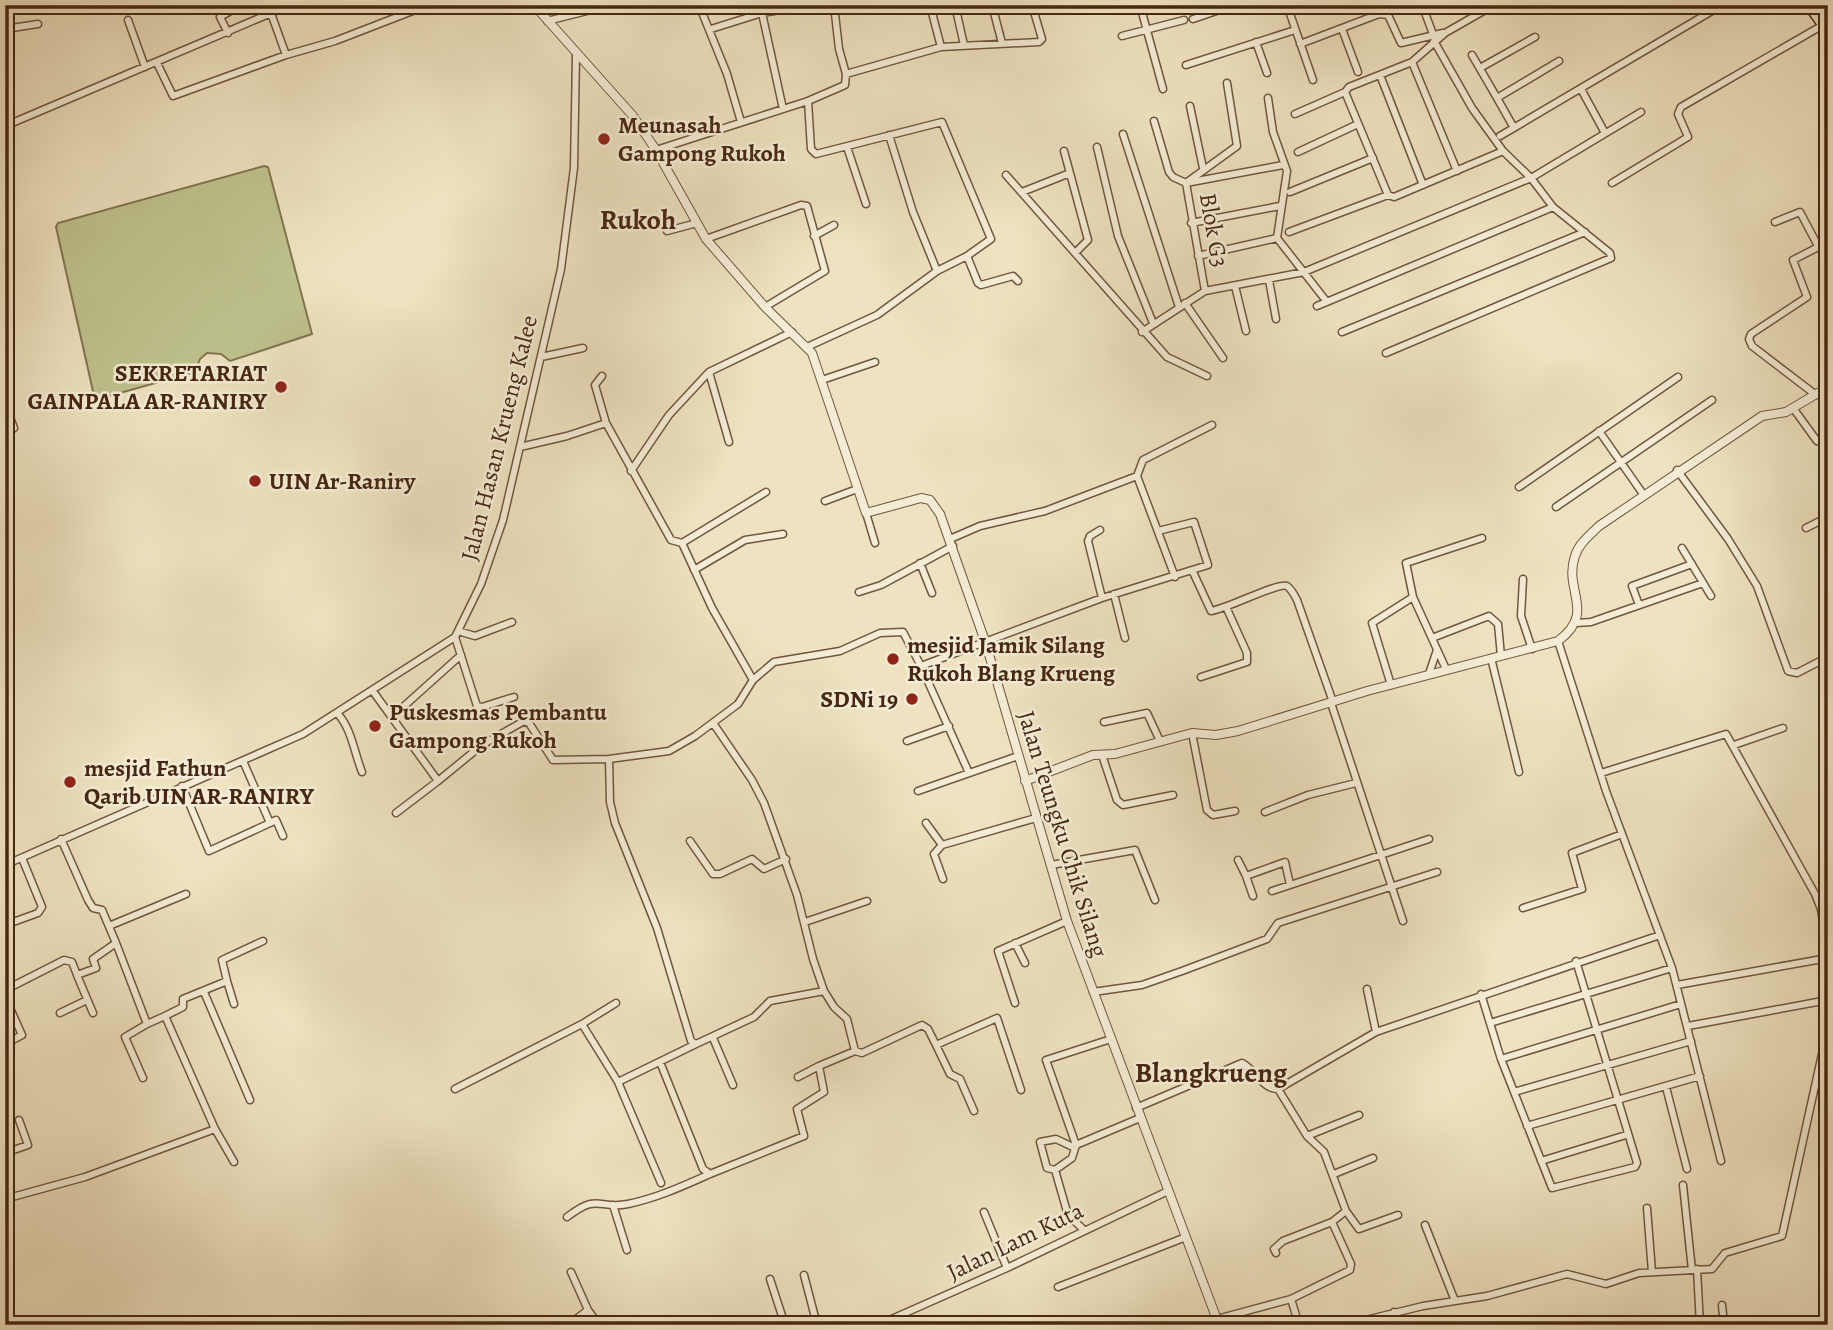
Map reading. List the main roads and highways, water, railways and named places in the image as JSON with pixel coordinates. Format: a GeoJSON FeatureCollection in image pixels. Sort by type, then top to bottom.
{"type":"FeatureCollection","features":[{"type":"Feature","properties":{"kind":"highway"},"geometry":{"type":"LineString","coordinates":[[1809,5],[1825,28]]}},
{"type":"Feature","properties":{"kind":"place","name":"Meunasah Gampong Rukoh"},"geometry":{"type":"Point","coordinates":[604,139]}},
{"type":"Feature","properties":{"kind":"place","name":"SEKRETARIAT GAINPALA AR-RANIRY"},"geometry":{"type":"Point","coordinates":[281,387]}},
{"type":"Feature","properties":{"kind":"place","name":"UIN Ar-Raniry"},"geometry":{"type":"Point","coordinates":[255,481]}},
{"type":"Feature","properties":{"kind":"place","name":"mesjid Jamik Silang Rukoh Blang Krueng"},"geometry":{"type":"Point","coordinates":[893,659]}},
{"type":"Feature","properties":{"kind":"place","name":"SDNi 19"},"geometry":{"type":"Point","coordinates":[912,699]}},
{"type":"Feature","properties":{"kind":"place","name":"Puskesmas Pembantu Gampong Rukoh"},"geometry":{"type":"Point","coordinates":[375,726]}},
{"type":"Feature","properties":{"kind":"place","name":"mesjid Fathun Qarib UIN AR-RANIRY"},"geometry":{"type":"Point","coordinates":[70,782]}},
{"type":"Feature","properties":{"kind":"district","name":"Rukoh"},"geometry":{"type":"Point","coordinates":[638,219]}},
{"type":"Feature","properties":{"kind":"district","name":"Blangkrueng"},"geometry":{"type":"Point","coordinates":[1211,1072]}}]}
